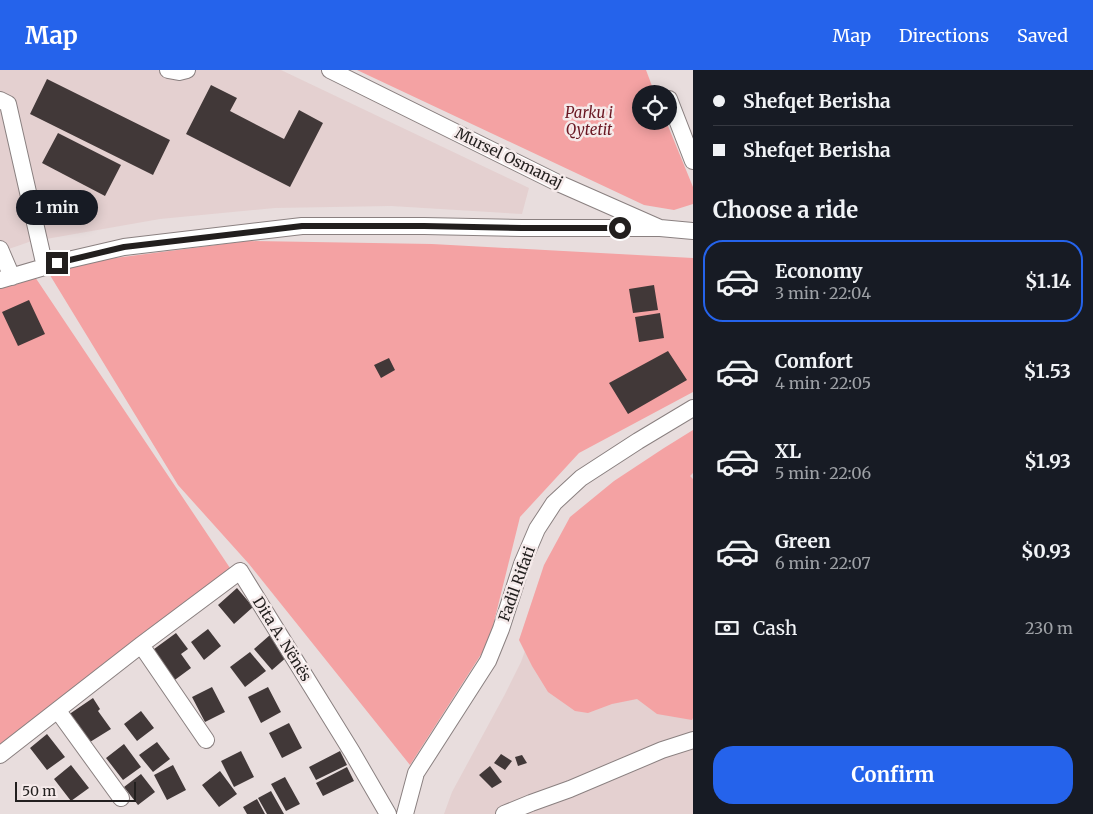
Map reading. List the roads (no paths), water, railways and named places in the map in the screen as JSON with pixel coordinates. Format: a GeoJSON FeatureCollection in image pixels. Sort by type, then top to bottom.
{"type":"FeatureCollection","features":[{"type":"Feature","properties":{"kind":"street"},"geometry":{"type":"LineString","coordinates":[[168,70],[179,72],[187,70]]}},
{"type":"Feature","properties":{"kind":"street","name":"Mursel Osmanaj"},"geometry":{"type":"LineString","coordinates":[[330,70],[558,182],[660,228],[693,231]]}},
{"type":"Feature","properties":{"kind":"street"},"geometry":{"type":"LineString","coordinates":[[3,105],[46,267]]}},
{"type":"Feature","properties":{"kind":"street"},"geometry":{"type":"LineString","coordinates":[[677,121],[693,161]]}},
{"type":"Feature","properties":{"kind":"street"},"geometry":{"type":"LineString","coordinates":[[0,249],[6,278],[68,260],[124,247],[302,226],[660,228]]}},
{"type":"Feature","properties":{"kind":"street","name":"Fadil Rifati"},"geometry":{"type":"LineString","coordinates":[[405,814],[416,773],[488,661],[501,629],[522,564],[537,529],[554,503],[581,478],[693,408]]}},
{"type":"Feature","properties":{"kind":"street","name":"Dita A. Nënës"},"geometry":{"type":"LineString","coordinates":[[0,755],[141,645],[240,571],[352,752],[383,812]]}},
{"type":"Feature","properties":{"kind":"street"},"geometry":{"type":"LineString","coordinates":[[141,645],[206,740]]}},
{"type":"Feature","properties":{"kind":"street"},"geometry":{"type":"LineString","coordinates":[[58,711],[121,798]]}},
{"type":"Feature","properties":{"kind":"street"},"geometry":{"type":"LineString","coordinates":[[504,814],[570,789],[662,750],[693,740]]}},
{"type":"Feature","properties":{"kind":"park label","name":"Parku i Qytetit"},"geometry":{"type":"Point","coordinates":[589,122]}}]}
